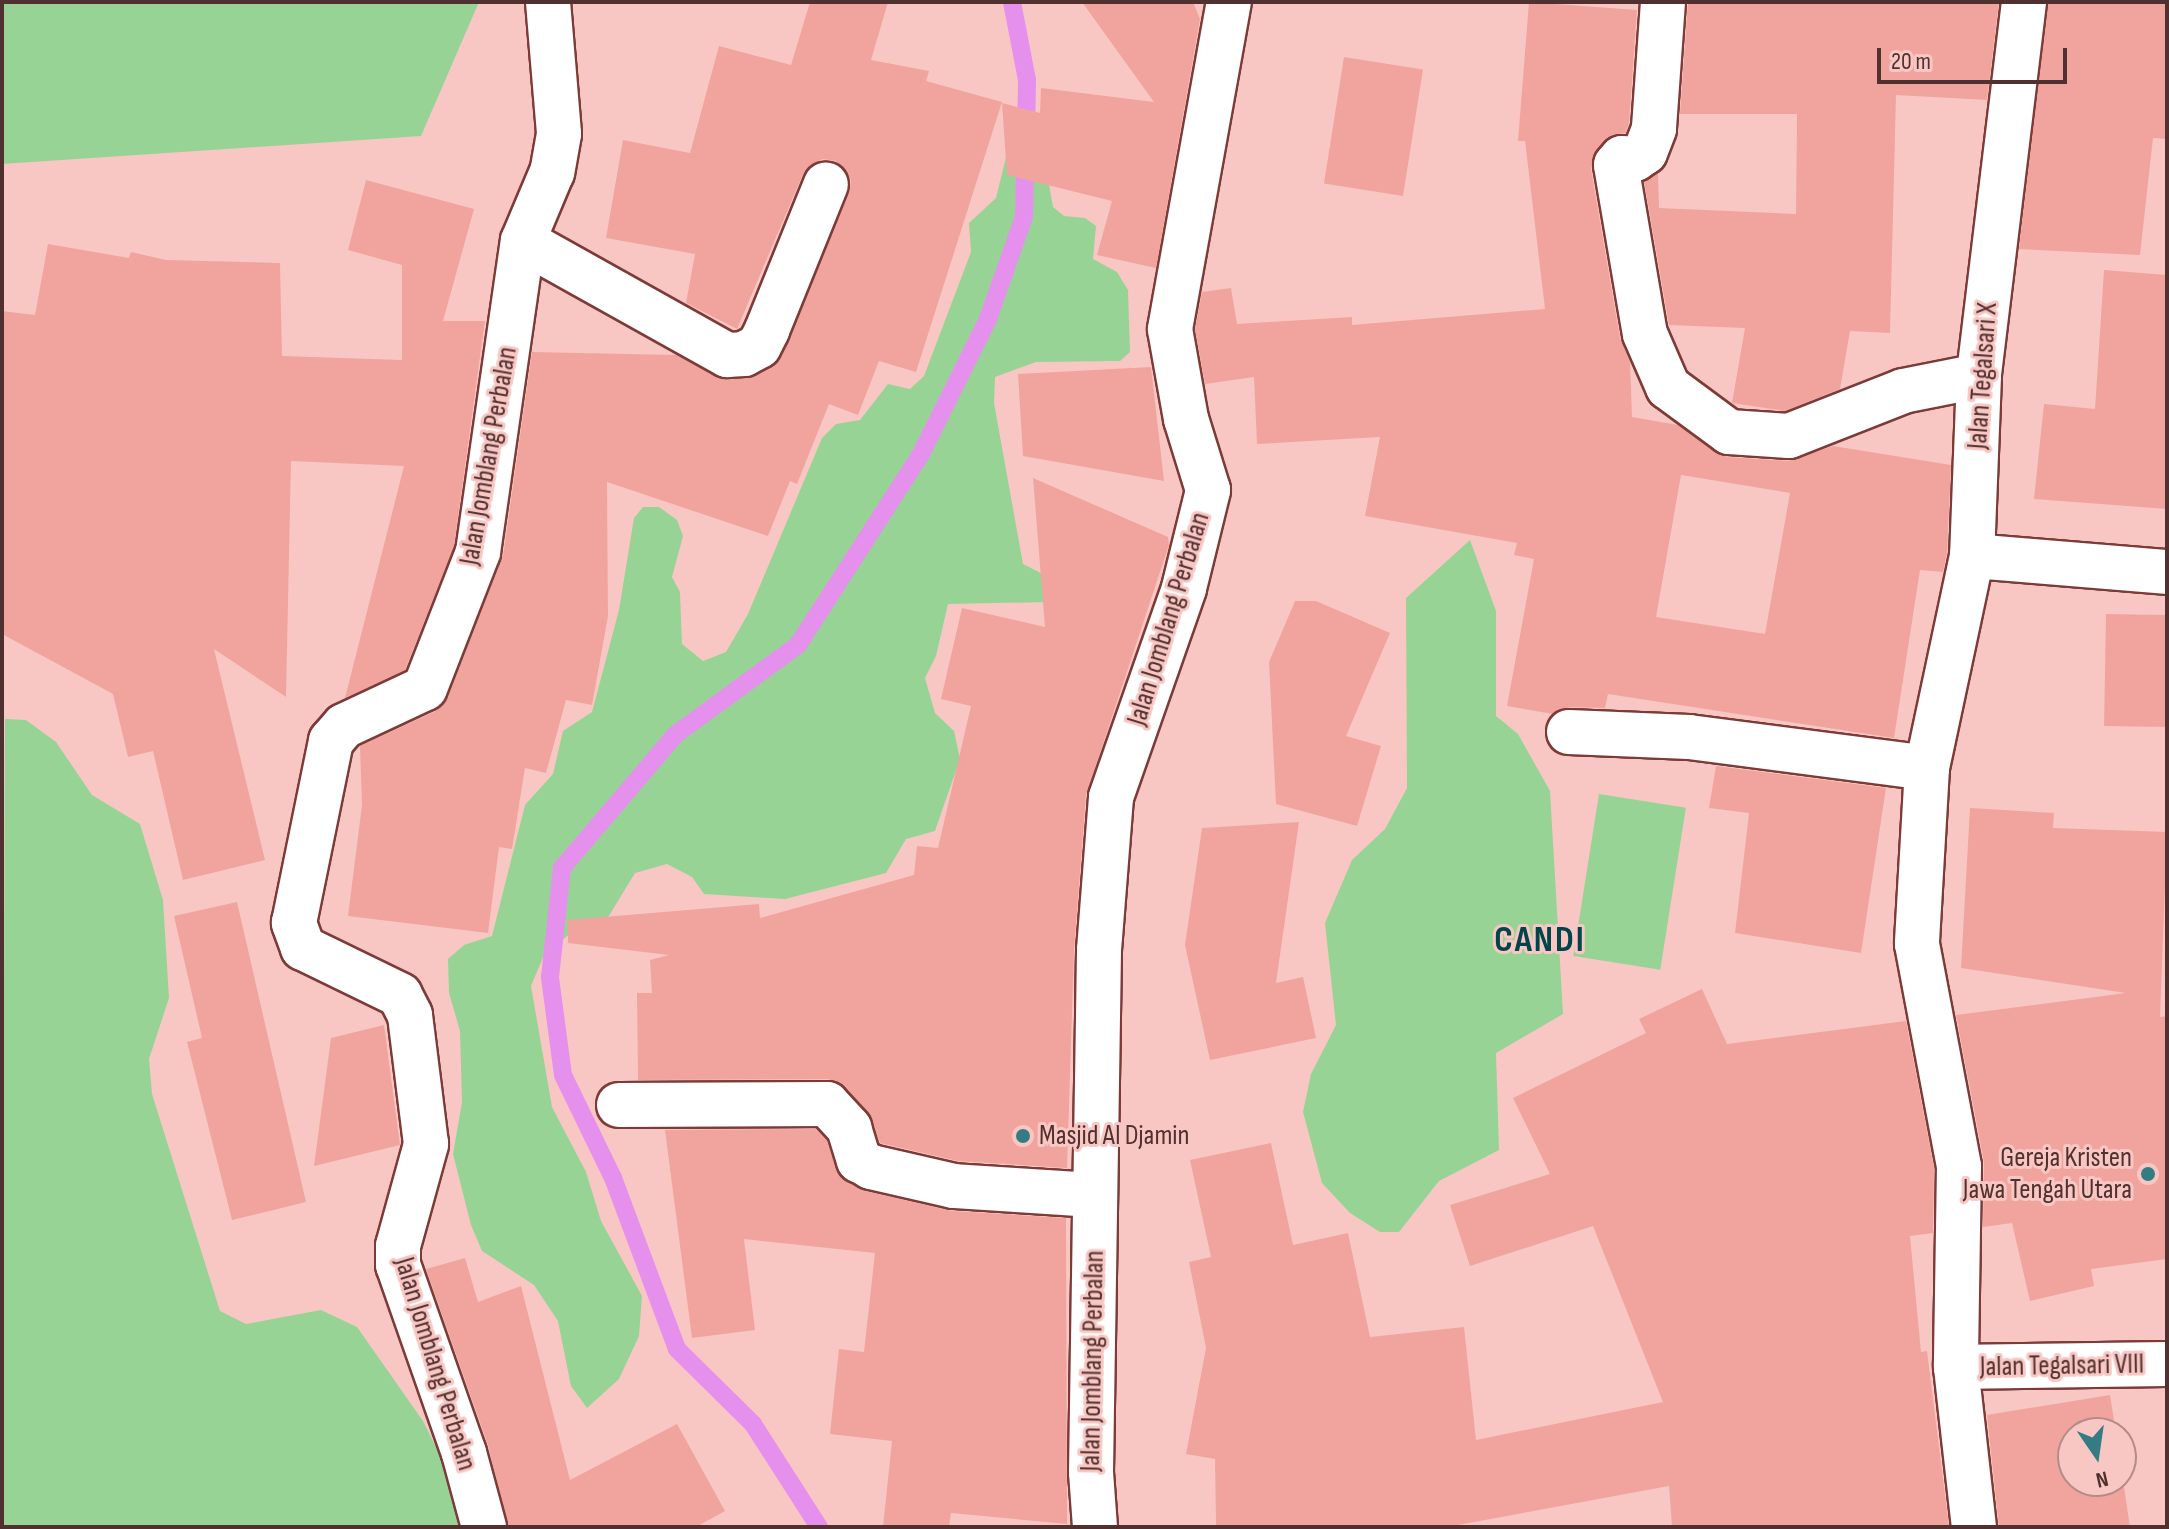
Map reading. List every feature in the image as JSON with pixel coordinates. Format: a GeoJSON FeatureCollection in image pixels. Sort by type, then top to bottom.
{"type":"FeatureCollection","features":[{"type":"Feature","properties":{"kind":"street","name":"Jalan Jomblang Perbalan"},"geometry":{"type":"LineString","coordinates":[[484,1527],[464,1453],[398,1265],[398,1246],[426,1144],[410,1015],[400,995],[303,948],[294,923],[331,741],[344,726],[425,688],[478,552],[523,241],[552,172],[559,134],[548,2]]}},
{"type":"Feature","properties":{"kind":"street","name":"Jalan Jomblang Perbalan"},"geometry":{"type":"LineString","coordinates":[[1095,1527],[1091,1472],[1099,950],[1111,797],[1184,588],[1208,490],[1186,419],[1170,329],[1175,282],[1231,14],[1229,2]]}},
{"type":"Feature","properties":{"kind":"street"},"geometry":{"type":"LineString","coordinates":[[1663,2],[1654,129],[1645,152],[1635,159],[1622,158],[1616,165],[1645,334],[1668,387],[1729,432],[1789,436],[1903,391],[1979,376]]}},
{"type":"Feature","properties":{"kind":"street","name":"Jalan Tegalsari X"},"geometry":{"type":"LineString","coordinates":[[1974,1527],[1956,1367],[1959,1166],[1917,944],[1927,768],[1972,556],[1979,376],[2024,2]]}},
{"type":"Feature","properties":{"kind":"street"},"geometry":{"type":"LineString","coordinates":[[523,241],[727,355],[744,354],[759,346],[767,330],[826,184]]}},
{"type":"Feature","properties":{"kind":"street"},"geometry":{"type":"LineString","coordinates":[[1972,556],[2167,572]]}},
{"type":"Feature","properties":{"kind":"street"},"geometry":{"type":"LineString","coordinates":[[1569,732],[1689,737],[1927,768]]}},
{"type":"Feature","properties":{"kind":"street"},"geometry":{"type":"LineString","coordinates":[[619,1105],[827,1104],[849,1128],[859,1160],[871,1167],[954,1186],[1095,1195]]}},
{"type":"Feature","properties":{"kind":"street","name":"Jalan Tegalsari VIII"},"geometry":{"type":"LineString","coordinates":[[1956,1367],[2167,1364]]}},
{"type":"Feature","properties":{"kind":"green space"},"geometry":{"type":"Polygon","coordinates":[[[2,2],[479,2],[421,136],[2,164],[2,2]]]}},
{"type":"Feature","properties":{"kind":"green space"},"geometry":{"type":"Polygon","coordinates":[[[1008,149],[1047,173],[1053,207],[1064,216],[1085,218],[1096,226],[1093,259],[1117,272],[1128,290],[1130,352],[1120,361],[1036,362],[995,377],[994,403],[1023,564],[1053,579],[1048,602],[948,604],[936,656],[925,678],[935,713],[954,731],[960,759],[935,831],[906,839],[886,873],[785,899],[704,894],[692,877],[667,864],[635,873],[607,919],[572,932],[544,955],[531,986],[552,1107],[586,1172],[601,1221],[642,1296],[639,1336],[619,1379],[587,1408],[571,1386],[558,1321],[534,1285],[482,1251],[471,1225],[453,1154],[462,1102],[460,1031],[449,993],[448,959],[464,945],[492,936],[525,805],[553,774],[563,731],[592,712],[619,610],[634,518],[643,507],[659,507],[677,520],[683,536],[672,577],[680,592],[682,644],[703,661],[726,652],[748,614],[822,438],[836,424],[860,420],[888,384],[910,389],[924,376],[971,252],[969,223],[996,198],[1008,149]]]}},
{"type":"Feature","properties":{"kind":"green space"},"geometry":{"type":"Polygon","coordinates":[[[1470,540],[1496,611],[1496,716],[1518,734],[1550,791],[1563,1014],[1496,1053],[1499,1150],[1439,1181],[1399,1232],[1380,1232],[1350,1213],[1322,1183],[1303,1112],[1311,1074],[1336,1025],[1325,923],[1352,860],[1385,829],[1407,788],[1406,598],[1470,540]]]}},
{"type":"Feature","properties":{"kind":"green space"},"geometry":{"type":"Polygon","coordinates":[[[5,719],[26,720],[56,742],[92,795],[140,824],[163,900],[169,998],[149,1059],[152,1094],[220,1311],[246,1324],[321,1310],[357,1327],[423,1421],[450,1475],[465,1527],[2,1527],[5,719]]]}},
{"type":"Feature","properties":{"kind":"green space"},"geometry":{"type":"Polygon","coordinates":[[[1599,794],[1686,808],[1660,970],[1573,956],[1599,794]]]}},
{"type":"Feature","properties":{"kind":"building"},"geometry":{"type":"Polygon","coordinates":[[[810,2],[888,2],[871,60],[929,71],[926,81],[1002,102],[916,372],[879,361],[858,415],[829,404],[797,484],[790,481],[768,536],[607,482],[608,616],[592,705],[566,700],[546,773],[525,768],[512,849],[499,847],[488,933],[348,916],[362,805],[360,746],[436,711],[448,697],[503,556],[532,352],[676,355],[728,380],[756,376],[781,357],[849,193],[851,180],[836,161],[822,159],[803,174],[737,329],[686,303],[695,254],[606,238],[623,140],[690,153],[719,46],[791,65],[810,2]]]}},
{"type":"Feature","properties":{"kind":"building"},"geometry":{"type":"Polygon","coordinates":[[[1082,2],[1193,2],[1200,19],[1156,268],[1097,255],[1112,201],[1007,175],[1002,103],[1040,113],[1041,88],[1154,102],[1082,2]]]}},
{"type":"Feature","properties":{"kind":"building"},"geometry":{"type":"Polygon","coordinates":[[[1529,2],[1637,10],[1629,123],[1626,133],[1612,135],[1597,149],[1591,169],[1620,338],[1630,362],[1632,417],[1678,425],[1727,457],[1788,461],[1833,446],[1951,465],[1947,553],[1943,572],[1920,570],[1894,738],[1608,694],[1605,708],[1570,707],[1553,714],[1507,706],[1534,559],[1514,555],[1517,543],[1365,516],[1380,437],[1257,444],[1254,377],[1205,384],[1195,329],[1202,292],[1231,288],[1237,324],[1352,317],[1352,325],[1545,309],[1525,141],[1518,141],[1529,2]],[[1681,475],[1656,617],[1765,634],[1790,493],[1681,475]]]}},
{"type":"Feature","properties":{"kind":"building"},"geometry":{"type":"Polygon","coordinates":[[[1688,2],[1999,2],[1987,100],[1896,95],[1890,333],[1850,331],[1840,389],[1785,411],[1732,403],[1745,328],[1669,325],[1644,181],[1658,173],[1659,208],[1796,214],[1797,114],[1680,114],[1688,2]]]}},
{"type":"Feature","properties":{"kind":"building"},"geometry":{"type":"Polygon","coordinates":[[[2048,2],[2167,2],[2167,139],[2153,138],[2140,255],[2019,249],[2048,2]]]}},
{"type":"Feature","properties":{"kind":"building"},"geometry":{"type":"Polygon","coordinates":[[[1344,57],[1423,70],[1403,196],[1324,183],[1344,57]]]}},
{"type":"Feature","properties":{"kind":"building"},"geometry":{"type":"Polygon","coordinates":[[[366,180],[474,209],[443,321],[485,321],[454,546],[405,670],[345,698],[404,466],[291,461],[286,697],[214,649],[265,860],[183,880],[153,751],[128,757],[113,694],[2,634],[2,311],[35,315],[48,244],[129,258],[131,252],[166,260],[280,263],[282,356],[402,360],[402,265],[348,250],[366,180]]]}},
{"type":"Feature","properties":{"kind":"building"},"geometry":{"type":"Polygon","coordinates":[[[2104,270],[2167,275],[2167,509],[2034,499],[2044,404],[2095,409],[2104,270]]]}},
{"type":"Feature","properties":{"kind":"building"},"geometry":{"type":"Polygon","coordinates":[[[1151,367],[1164,481],[1023,456],[1018,374],[1151,367]]]}},
{"type":"Feature","properties":{"kind":"building"},"geometry":{"type":"Polygon","coordinates":[[[1033,478],[1168,537],[1169,545],[1086,795],[1074,950],[1067,1168],[958,1161],[880,1143],[867,1111],[845,1087],[828,1079],[638,1080],[637,993],[652,993],[650,960],[669,955],[568,943],[568,920],[759,904],[760,918],[914,875],[917,846],[938,848],[971,706],[941,699],[962,608],[1045,627],[1033,478]]]}},
{"type":"Feature","properties":{"kind":"building"},"geometry":{"type":"Polygon","coordinates":[[[1295,601],[1316,601],[1390,633],[1346,736],[1381,746],[1357,826],[1276,804],[1269,662],[1295,601]]]}},
{"type":"Feature","properties":{"kind":"building"},"geometry":{"type":"Polygon","coordinates":[[[2106,614],[2167,615],[2165,727],[2104,726],[2106,614]]]}},
{"type":"Feature","properties":{"kind":"building"},"geometry":{"type":"Polygon","coordinates":[[[1716,766],[1886,788],[1861,953],[1735,933],[1749,813],[1709,808],[1716,766]]]}},
{"type":"Feature","properties":{"kind":"building"},"geometry":{"type":"Polygon","coordinates":[[[1970,808],[2054,813],[2053,828],[2167,832],[2160,1017],[2167,1016],[2167,1259],[2091,1269],[2094,1286],[2030,1301],[2012,1223],[1983,1227],[1984,1162],[1956,1015],[2126,993],[1961,968],[1970,808]]]}},
{"type":"Feature","properties":{"kind":"building"},"geometry":{"type":"Polygon","coordinates":[[[1299,822],[1276,983],[1303,977],[1316,1038],[1210,1060],[1185,945],[1202,828],[1299,822]]]}},
{"type":"Feature","properties":{"kind":"building"},"geometry":{"type":"Polygon","coordinates":[[[237,902],[306,1202],[232,1220],[187,1042],[202,1038],[174,916],[237,902]]]}},
{"type":"Feature","properties":{"kind":"building"},"geometry":{"type":"Polygon","coordinates":[[[1702,989],[1727,1044],[1906,1021],[1934,1168],[1933,1233],[1910,1236],[1921,1352],[1927,1351],[1949,1527],[1672,1527],[1669,1486],[1447,1527],[1216,1527],[1215,1459],[1186,1454],[1206,1348],[1189,1262],[1211,1257],[1190,1160],[1271,1143],[1293,1245],[1348,1233],[1370,1337],[1464,1327],[1476,1440],[1663,1402],[1593,1226],[1470,1266],[1450,1205],[1550,1174],[1513,1098],[1646,1033],[1639,1019],[1702,989]]]}},
{"type":"Feature","properties":{"kind":"building"},"geometry":{"type":"Polygon","coordinates":[[[384,1025],[400,1145],[314,1166],[331,1038],[384,1025]]]}},
{"type":"Feature","properties":{"kind":"building"},"geometry":{"type":"Polygon","coordinates":[[[816,1129],[827,1141],[836,1168],[865,1191],[952,1211],[1066,1218],[1067,1524],[951,1513],[949,1527],[883,1527],[892,1441],[830,1434],[839,1349],[864,1352],[875,1253],[744,1239],[755,1330],[692,1338],[665,1130],[816,1129]]]}},
{"type":"Feature","properties":{"kind":"building"},"geometry":{"type":"Polygon","coordinates":[[[465,1258],[478,1302],[521,1286],[570,1480],[677,1424],[725,1511],[696,1527],[508,1527],[488,1445],[426,1269],[465,1258]]]}},
{"type":"Feature","properties":{"kind":"building"},"geometry":{"type":"Polygon","coordinates":[[[2110,1395],[2113,1417],[2057,1417],[2057,1497],[2126,1497],[2130,1527],[1999,1527],[1987,1415],[2110,1395]]]}},
{"type":"Feature","properties":{"kind":"waterway"},"geometry":{"type":"LineString","coordinates":[[819,1527],[753,1424],[677,1349],[613,1178],[563,1075],[550,977],[562,868],[675,735],[798,645],[920,456],[988,319],[1024,217],[1027,80],[1012,2]]}},
{"type":"Feature","properties":{"kind":"place","name":"Masjid Al Djamin"},"geometry":{"type":"Point","coordinates":[1023,1136]}},
{"type":"Feature","properties":{"kind":"place","name":"Gereja Kristen Jawa Tengah Utara"},"geometry":{"type":"Point","coordinates":[2148,1174]}},
{"type":"Feature","properties":{"kind":"district","name":"CANDI"},"geometry":{"type":"Point","coordinates":[1540,941]}}]}
